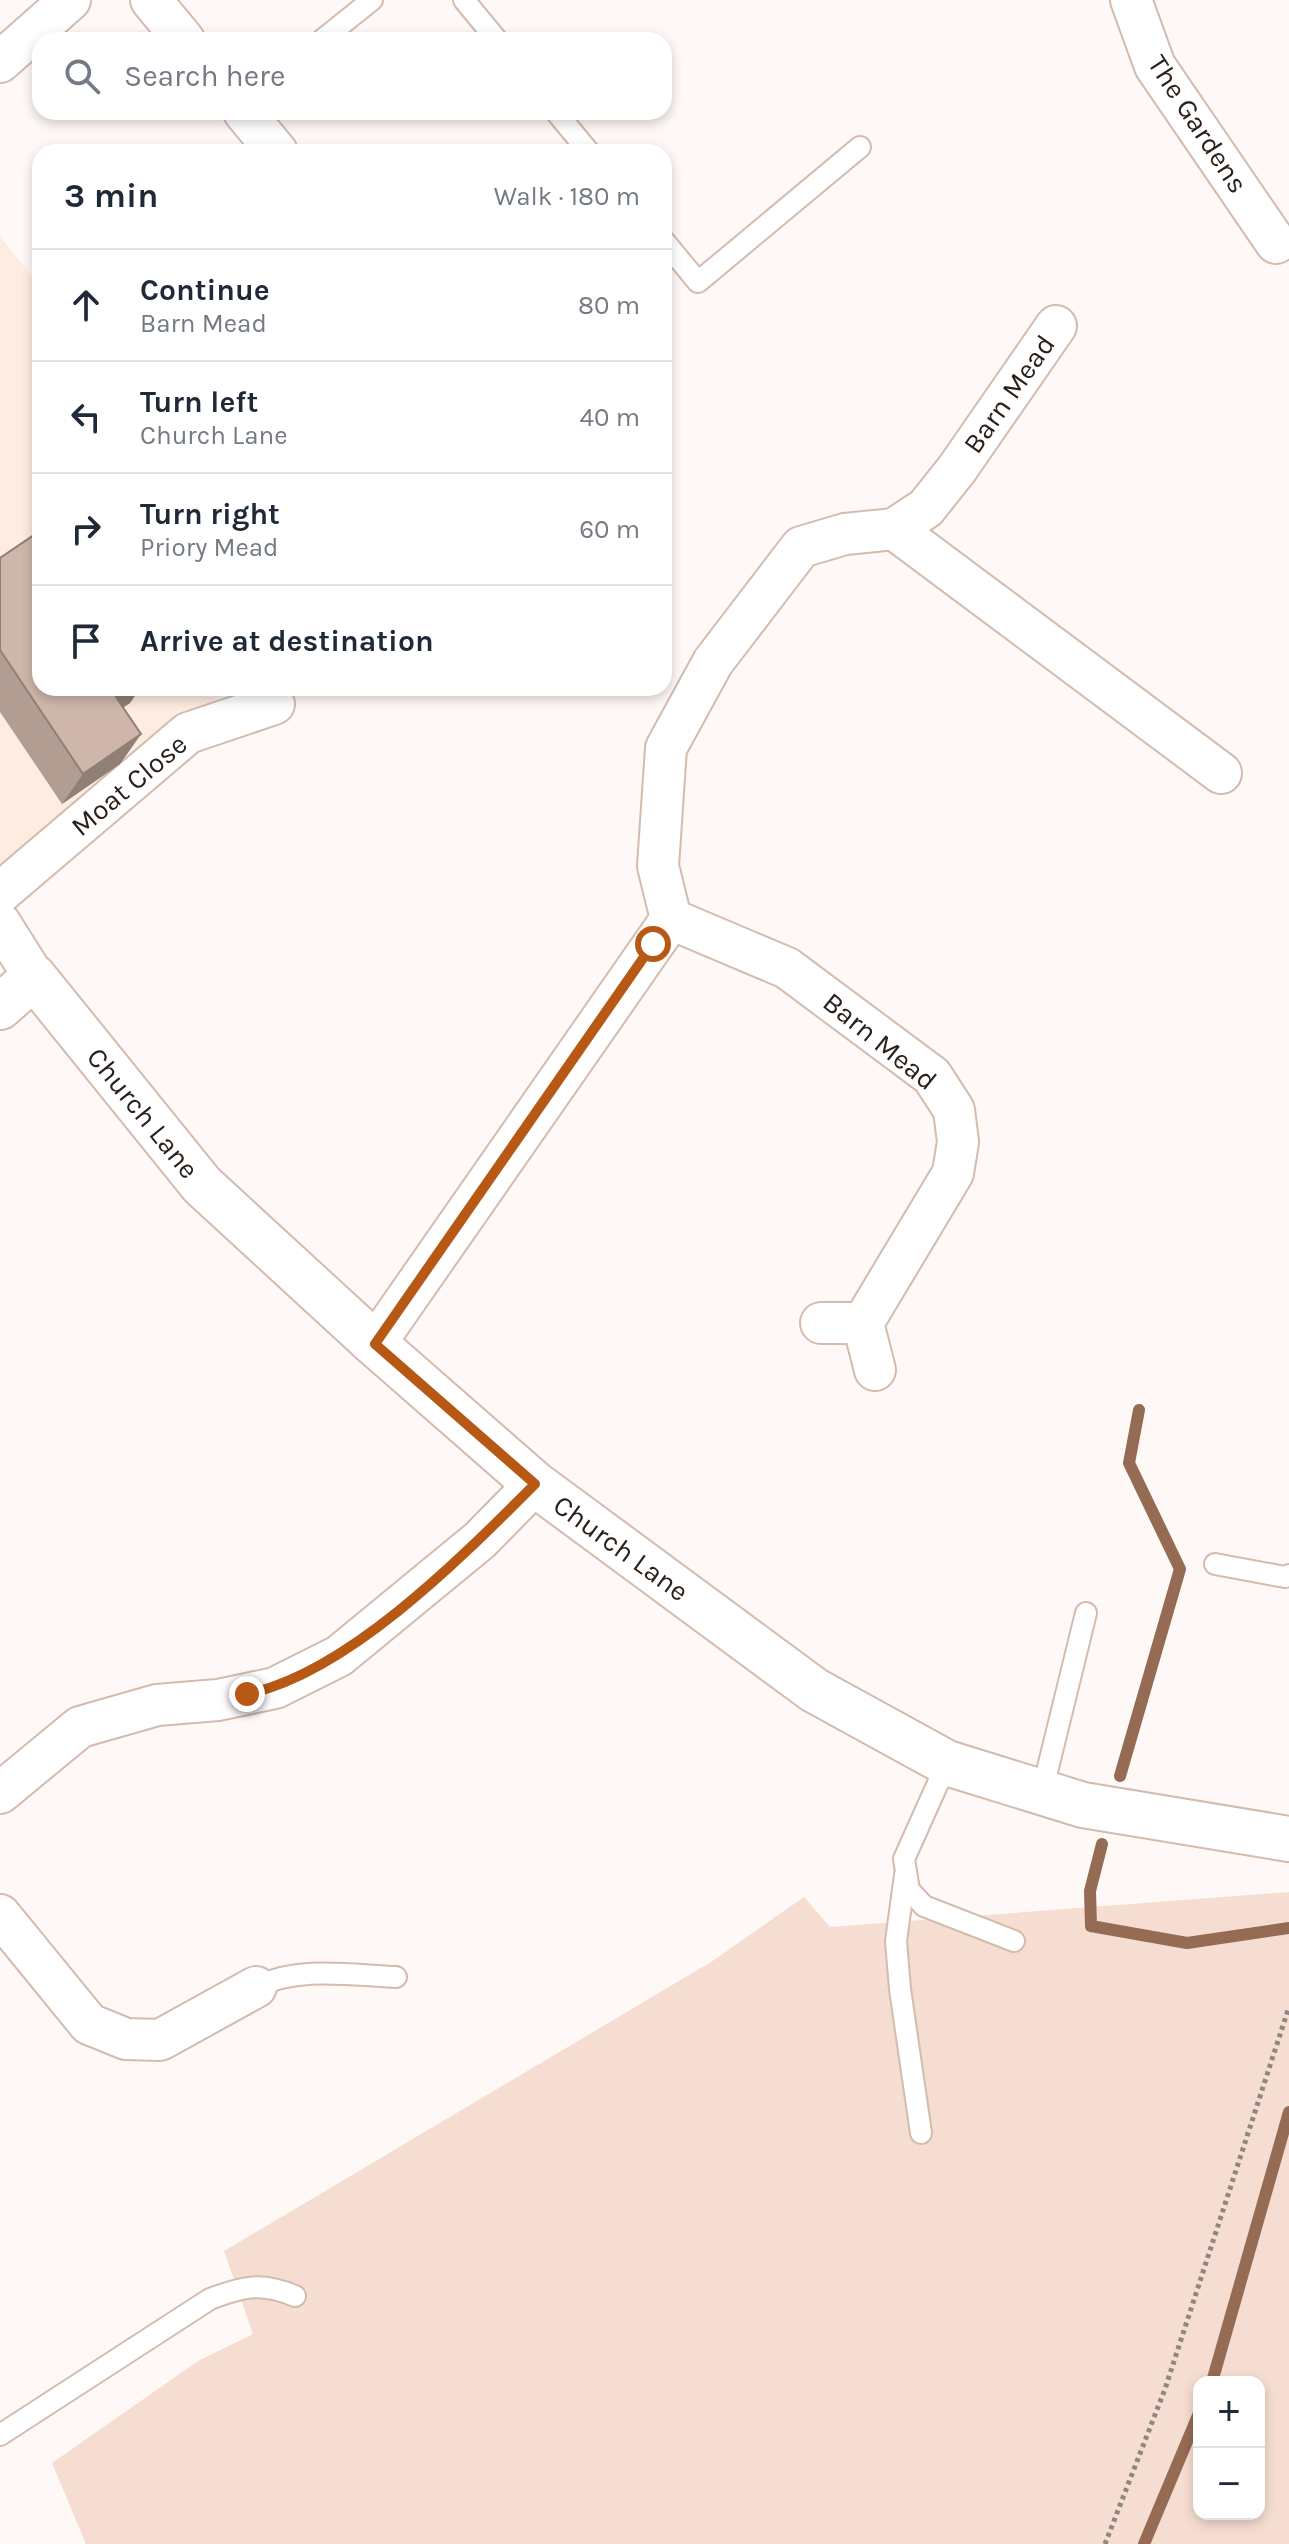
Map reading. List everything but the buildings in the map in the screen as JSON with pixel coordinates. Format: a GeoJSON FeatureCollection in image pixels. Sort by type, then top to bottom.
{"type":"FeatureCollection","features":[{"type":"Feature","properties":{"kind":"street"},"geometry":{"type":"LineString","coordinates":[[34,32],[70,0]]}},
{"type":"Feature","properties":{"kind":"street"},"geometry":{"type":"LineString","coordinates":[[151,0],[177,32]]}},
{"type":"Feature","properties":{"kind":"street","name":"The Gardens"},"geometry":{"type":"LineString","coordinates":[[1131,0],[1155,66],[1276,243]]}},
{"type":"Feature","properties":{"kind":"street"},"geometry":{"type":"LineString","coordinates":[[0,62],[32,34]]}},
{"type":"Feature","properties":{"kind":"street"},"geometry":{"type":"LineString","coordinates":[[251,120],[270,144]]}},
{"type":"Feature","properties":{"kind":"street","name":"Barn Mead"},"geometry":{"type":"LineString","coordinates":[[863,1323],[953,1173],[958,1142],[954,1110],[932,1076],[787,968],[671,919],[658,866],[666,748],[713,662],[801,547],[845,534],[894,529],[926,508],[957,469],[1056,326]]}},
{"type":"Feature","properties":{"kind":"street"},"geometry":{"type":"LineString","coordinates":[[894,529],[1221,773]]}},
{"type":"Feature","properties":{"kind":"street","name":"Moat Close"},"geometry":{"type":"LineString","coordinates":[[0,893],[188,733],[274,704]]}},
{"type":"Feature","properties":{"kind":"street"},"geometry":{"type":"LineString","coordinates":[[375,1344],[671,919]]}},
{"type":"Feature","properties":{"kind":"street","name":"Church Lane"},"geometry":{"type":"LineString","coordinates":[[0,923],[34,977],[202,1185],[375,1344],[535,1484],[814,1690],[947,1763],[1083,1805],[1289,1839]]}},
{"type":"Feature","properties":{"kind":"street"},"geometry":{"type":"LineString","coordinates":[[0,1007],[34,977]]}},
{"type":"Feature","properties":{"kind":"street"},"geometry":{"type":"LineString","coordinates":[[821,1323],[863,1323],[875,1370]]}},
{"type":"Feature","properties":{"kind":"street"},"geometry":{"type":"LineString","coordinates":[[0,1793],[80,1727],[157,1705],[218,1700],[275,1688],[339,1656],[468,1550],[535,1484]]}},
{"type":"Feature","properties":{"kind":"street"},"geometry":{"type":"LineString","coordinates":[[0,1915],[89,2024],[126,2039],[160,2040],[256,1987]]}},
{"type":"Feature","properties":{"kind":"lane"},"geometry":{"type":"LineString","coordinates":[[332,32],[372,0]]}},
{"type":"Feature","properties":{"kind":"lane"},"geometry":{"type":"LineString","coordinates":[[464,0],[490,32]]}},
{"type":"Feature","properties":{"kind":"lane"},"geometry":{"type":"LineString","coordinates":[[563,120],[582,144]]}},
{"type":"Feature","properties":{"kind":"lane"},"geometry":{"type":"LineString","coordinates":[[672,251],[698,282],[860,147]]}},
{"type":"Feature","properties":{"kind":"lane"},"geometry":{"type":"LineString","coordinates":[[1215,1564],[1285,1577],[1289,1575]]}},
{"type":"Feature","properties":{"kind":"lane"},"geometry":{"type":"LineString","coordinates":[[1042,1792],[1086,1613]]}},
{"type":"Feature","properties":{"kind":"lane"},"geometry":{"type":"LineString","coordinates":[[921,2133],[896,1941],[905,1875],[904,1859],[947,1763]]}},
{"type":"Feature","properties":{"kind":"lane"},"geometry":{"type":"LineString","coordinates":[[905,1875],[909,1890],[924,1906],[1014,1941]]}},
{"type":"Feature","properties":{"kind":"lane"},"geometry":{"type":"LineString","coordinates":[[256,1987],[277,1977],[300,1973],[396,1977]]}},
{"type":"Feature","properties":{"kind":"lane"},"geometry":{"type":"LineString","coordinates":[[0,2435],[210,2299],[233,2290],[272,2286],[295,2296]]}},
{"type":"Feature","properties":{"kind":"path"},"geometry":{"type":"LineString","coordinates":[[1105,2544],[1165,2389],[1289,2007]]}},
{"type":"Feature","properties":{"kind":"shaded area"},"geometry":{"type":"Polygon","coordinates":[[[0,237],[32,276],[32,696],[220,696],[0,879],[0,237]]]}},
{"type":"Feature","properties":{"kind":"shaded area"},"geometry":{"type":"Polygon","coordinates":[[[1289,1892],[1289,2544],[86,2544],[52,2463],[198,2361],[253,2334],[224,2251],[711,1962],[804,1897],[830,1927],[1289,1892]]]}},
{"type":"Feature","properties":{"kind":"waterway"},"geometry":{"type":"LineString","coordinates":[[1120,1776],[1180,1569],[1129,1463],[1139,1410]]}},
{"type":"Feature","properties":{"kind":"waterway"},"geometry":{"type":"LineString","coordinates":[[1102,1844],[1090,1891],[1091,1926],[1187,1943],[1289,1928]]}},
{"type":"Feature","properties":{"kind":"waterway"},"geometry":{"type":"LineString","coordinates":[[1214,2376],[1289,2112]]}},
{"type":"Feature","properties":{"kind":"waterway"},"geometry":{"type":"LineString","coordinates":[[1144,2544],[1193,2427]]}},
{"type":"Feature","properties":{"kind":"route"},"geometry":{"type":"LineString","coordinates":[[247,1694],[275,1688],[339,1656],[480,1540],[535,1484],[375,1344],[653,944]]}}]}
